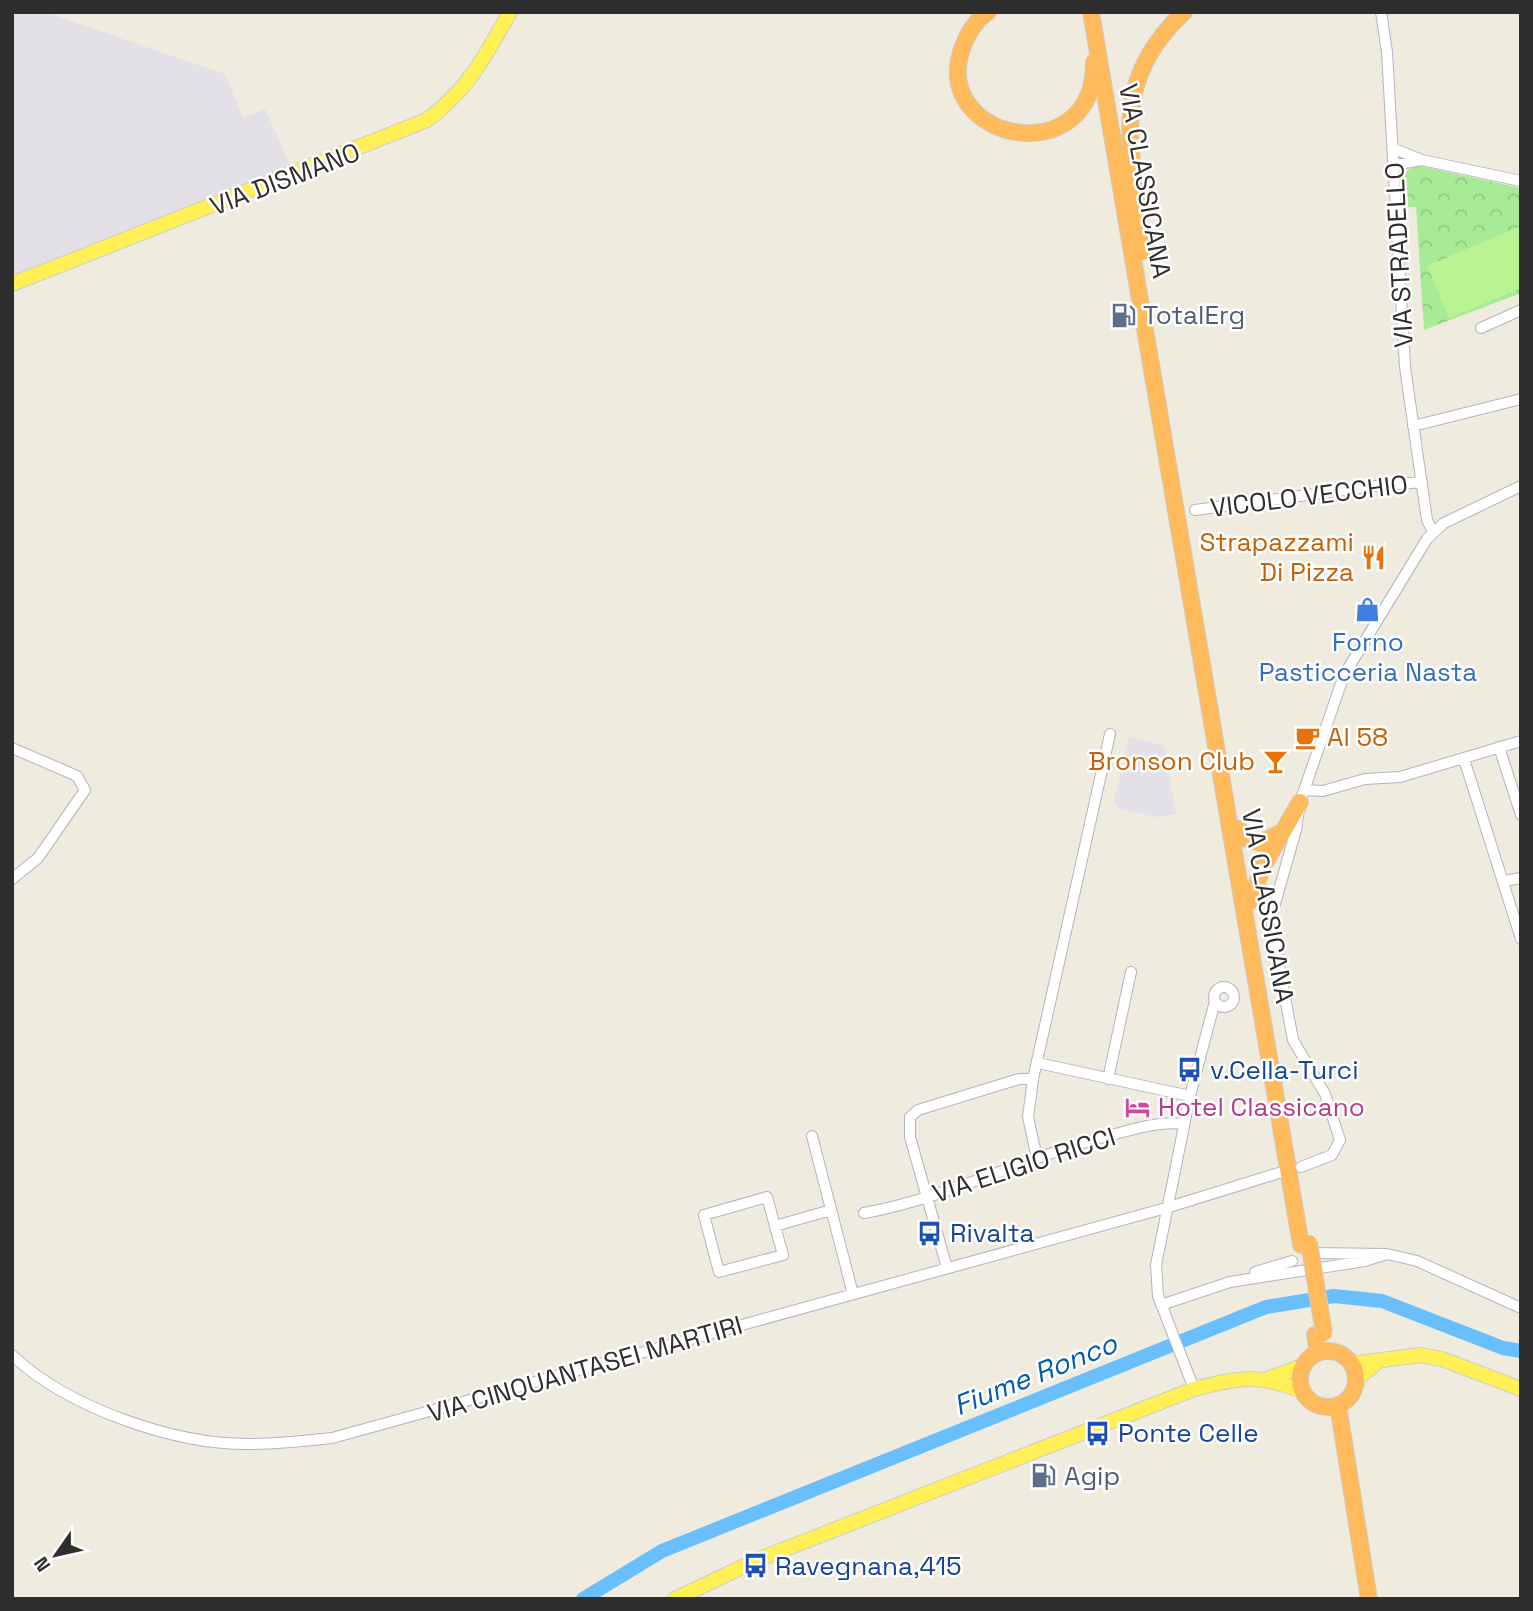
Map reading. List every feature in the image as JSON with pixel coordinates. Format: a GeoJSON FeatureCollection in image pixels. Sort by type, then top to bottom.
{"type":"FeatureCollection","features":[{"type":"Feature","properties":{"kind":"highway"},"geometry":{"type":"LineString","coordinates":[[988,12],[966,36],[959,60],[961,83],[971,106],[989,124],[1012,133],[1036,134],[1057,128],[1073,116],[1087,97],[1094,74],[1095,18]]}},
{"type":"Feature","properties":{"kind":"highway"},"geometry":{"type":"LineString","coordinates":[[1141,261],[1139,219],[1128,155],[1128,118],[1136,82],[1150,53],[1168,27],[1184,12]]}},
{"type":"Feature","properties":{"kind":"highway","name":"VIA CLASSICANA"},"geometry":{"type":"LineString","coordinates":[[1095,18],[1141,261],[1239,829],[1323,1352]]}},
{"type":"Feature","properties":{"kind":"highway","name":"VIA CLASSICANA"},"geometry":{"type":"LineString","coordinates":[[1095,18],[1307,1247]]}},
{"type":"Feature","properties":{"kind":"highway"},"geometry":{"type":"LineString","coordinates":[[1251,901],[1258,875],[1302,796]]}},
{"type":"Feature","properties":{"kind":"highway"},"geometry":{"type":"LineString","coordinates":[[1239,829],[1247,839],[1260,843],[1284,830]]}},
{"type":"Feature","properties":{"kind":"highway"},"geometry":{"type":"LineString","coordinates":[[1323,1352],[1340,1354],[1350,1364],[1355,1380],[1348,1398],[1333,1406],[1312,1402],[1303,1391],[1300,1374],[1303,1366],[1323,1352]]}},
{"type":"Feature","properties":{"kind":"highway"},"geometry":{"type":"LineString","coordinates":[[1333,1406],[1358,1599]]}},
{"type":"Feature","properties":{"kind":"highway"},"geometry":{"type":"LineString","coordinates":[[1333,1406],[1368,1599]]}},
{"type":"Feature","properties":{"kind":"main road","name":"VIA DISMANO"},"geometry":{"type":"LineString","coordinates":[[12,284],[395,136],[427,120],[453,101],[473,78],[510,12]]}},
{"type":"Feature","properties":{"kind":"main road"},"geometry":{"type":"LineString","coordinates":[[1350,1364],[1421,1355],[1521,1389]]}},
{"type":"Feature","properties":{"kind":"main road"},"geometry":{"type":"LineString","coordinates":[[1355,1380],[1379,1361]]}},
{"type":"Feature","properties":{"kind":"main road"},"geometry":{"type":"LineString","coordinates":[[674,1599],[757,1560],[1192,1384],[1269,1378],[1303,1366]]}},
{"type":"Feature","properties":{"kind":"main road"},"geometry":{"type":"LineString","coordinates":[[1269,1378],[1303,1391]]}},
{"type":"Feature","properties":{"kind":"street","name":"VIA STRADELLO"},"geometry":{"type":"LineString","coordinates":[[1381,12],[1387,52],[1405,367],[1426,497],[1427,520],[1433,532]]}},
{"type":"Feature","properties":{"kind":"street"},"geometry":{"type":"LineString","coordinates":[[1392,148],[1422,160],[1521,181]]}},
{"type":"Feature","properties":{"kind":"street"},"geometry":{"type":"LineString","coordinates":[[1393,165],[1422,160]]}},
{"type":"Feature","properties":{"kind":"street"},"geometry":{"type":"LineString","coordinates":[[1481,328],[1521,310]]}},
{"type":"Feature","properties":{"kind":"street"},"geometry":{"type":"LineString","coordinates":[[1413,426],[1521,399]]}},
{"type":"Feature","properties":{"kind":"street","name":"VICOLO VECCHIO"},"geometry":{"type":"LineString","coordinates":[[1195,510],[1422,482]]}},
{"type":"Feature","properties":{"kind":"street"},"geometry":{"type":"LineString","coordinates":[[1301,1167],[1332,1155],[1340,1140],[1331,1108],[1293,1040],[1271,918],[1296,830],[1302,796],[1351,660],[1433,532],[1444,523],[1521,486]]}},
{"type":"Feature","properties":{"kind":"street","name":"VIA STRADELLO"},"geometry":{"type":"LineString","coordinates":[[1426,497],[1444,523]]}},
{"type":"Feature","properties":{"kind":"street"},"geometry":{"type":"LineString","coordinates":[[1037,1158],[1028,1117],[1033,1079],[1110,734]]}},
{"type":"Feature","properties":{"kind":"street"},"geometry":{"type":"LineString","coordinates":[[1302,796],[1365,779],[1400,777],[1521,741]]}},
{"type":"Feature","properties":{"kind":"street"},"geometry":{"type":"LineString","coordinates":[[1499,747],[1521,815]]}},
{"type":"Feature","properties":{"kind":"street"},"geometry":{"type":"LineString","coordinates":[[12,748],[77,776],[85,790],[38,858],[12,879]]}},
{"type":"Feature","properties":{"kind":"street"},"geometry":{"type":"LineString","coordinates":[[1464,759],[1521,939]]}},
{"type":"Feature","properties":{"kind":"street"},"geometry":{"type":"LineString","coordinates":[[1503,881],[1521,878]]}},
{"type":"Feature","properties":{"kind":"street"},"geometry":{"type":"LineString","coordinates":[[1108,1079],[1131,972]]}},
{"type":"Feature","properties":{"kind":"street"},"geometry":{"type":"LineString","coordinates":[[1192,1384],[1162,1308],[1156,1265],[1190,1096],[1214,1001]]}},
{"type":"Feature","properties":{"kind":"street"},"geometry":{"type":"LineString","coordinates":[[1038,1063],[1190,1096]]}},
{"type":"Feature","properties":{"kind":"street"},"geometry":{"type":"LineString","coordinates":[[947,1268],[908,1122],[914,1112],[1009,1082],[1033,1079]]}},
{"type":"Feature","properties":{"kind":"street","name":"VIA ELIGIO RICCI"},"geometry":{"type":"LineString","coordinates":[[864,1213],[927,1198],[1037,1158],[1156,1124],[1184,1124]]}},
{"type":"Feature","properties":{"kind":"street"},"geometry":{"type":"LineString","coordinates":[[812,1136],[853,1294]]}},
{"type":"Feature","properties":{"kind":"street","name":"VIA CINQUANTASEI MARTIRI"},"geometry":{"type":"LineString","coordinates":[[12,1355],[24,1366],[68,1393],[116,1416],[162,1431],[249,1444],[332,1438],[1166,1208],[1282,1172]]}},
{"type":"Feature","properties":{"kind":"street"},"geometry":{"type":"LineString","coordinates":[[767,1197],[775,1226],[783,1255],[719,1272],[704,1215],[767,1197]]}},
{"type":"Feature","properties":{"kind":"street"},"geometry":{"type":"LineString","coordinates":[[775,1226],[831,1210]]}},
{"type":"Feature","properties":{"kind":"street"},"geometry":{"type":"LineString","coordinates":[[1307,1247],[1387,1254],[1417,1261],[1494,1299],[1521,1308]]}},
{"type":"Feature","properties":{"kind":"street"},"geometry":{"type":"LineString","coordinates":[[1230,1282],[1365,1261],[1387,1254]]}},
{"type":"Feature","properties":{"kind":"street"},"geometry":{"type":"LineString","coordinates":[[1162,1308],[1292,1261]]}},
{"type":"Feature","properties":{"kind":"shaded area"},"geometry":{"type":"Polygon","coordinates":[[[12,12],[45,12],[225,74],[243,118],[265,109],[292,169],[12,281],[12,12]]]}},
{"type":"Feature","properties":{"kind":"shaded area"},"geometry":{"type":"Polygon","coordinates":[[[1129,737],[1164,746],[1176,814],[1155,817],[1120,809],[1114,802],[1129,737]]]}},
{"type":"Feature","properties":{"kind":"green space"},"geometry":{"type":"Polygon","coordinates":[[[1420,166],[1521,188],[1521,293],[1424,330],[1416,207],[1402,208],[1402,175],[1409,169],[1420,166]]]}},
{"type":"Feature","properties":{"kind":"green space"},"geometry":{"type":"Polygon","coordinates":[[[1521,226],[1521,288],[1449,318],[1427,266],[1521,226]]]}},
{"type":"Feature","properties":{"kind":"waterway","name":"Fiume Ronco"},"geometry":{"type":"LineString","coordinates":[[583,1599],[662,1551],[1266,1307],[1334,1296],[1382,1301],[1503,1348],[1521,1351]]}},
{"type":"Feature","properties":{"kind":"place","name":"TotalErg"},"geometry":{"type":"Point","coordinates":[1123,315]}},
{"type":"Feature","properties":{"kind":"place","name":"Strapazzami Di Pizza"},"geometry":{"type":"Point","coordinates":[1374,557]}},
{"type":"Feature","properties":{"kind":"place","name":"Forno Pasticceria Nasta"},"geometry":{"type":"Point","coordinates":[1368,610]}},
{"type":"Feature","properties":{"kind":"place","name":"Al 58"},"geometry":{"type":"Point","coordinates":[1307,737]}},
{"type":"Feature","properties":{"kind":"place","name":"Bronson Club"},"geometry":{"type":"Point","coordinates":[1275,761]}},
{"type":"Feature","properties":{"kind":"place","name":"v.Cella-Turci"},"geometry":{"type":"Point","coordinates":[1190,1070]}},
{"type":"Feature","properties":{"kind":"place","name":"Hotel Classicano"},"geometry":{"type":"Point","coordinates":[1138,1107]}},
{"type":"Feature","properties":{"kind":"place","name":"Rivalta"},"geometry":{"type":"Point","coordinates":[930,1233]}},
{"type":"Feature","properties":{"kind":"place","name":"Ponte Celle"},"geometry":{"type":"Point","coordinates":[1098,1433]}},
{"type":"Feature","properties":{"kind":"place","name":"Agip"},"geometry":{"type":"Point","coordinates":[1044,1476]}},
{"type":"Feature","properties":{"kind":"place","name":"Ravegnana,415"},"geometry":{"type":"Point","coordinates":[755,1566]}}]}
